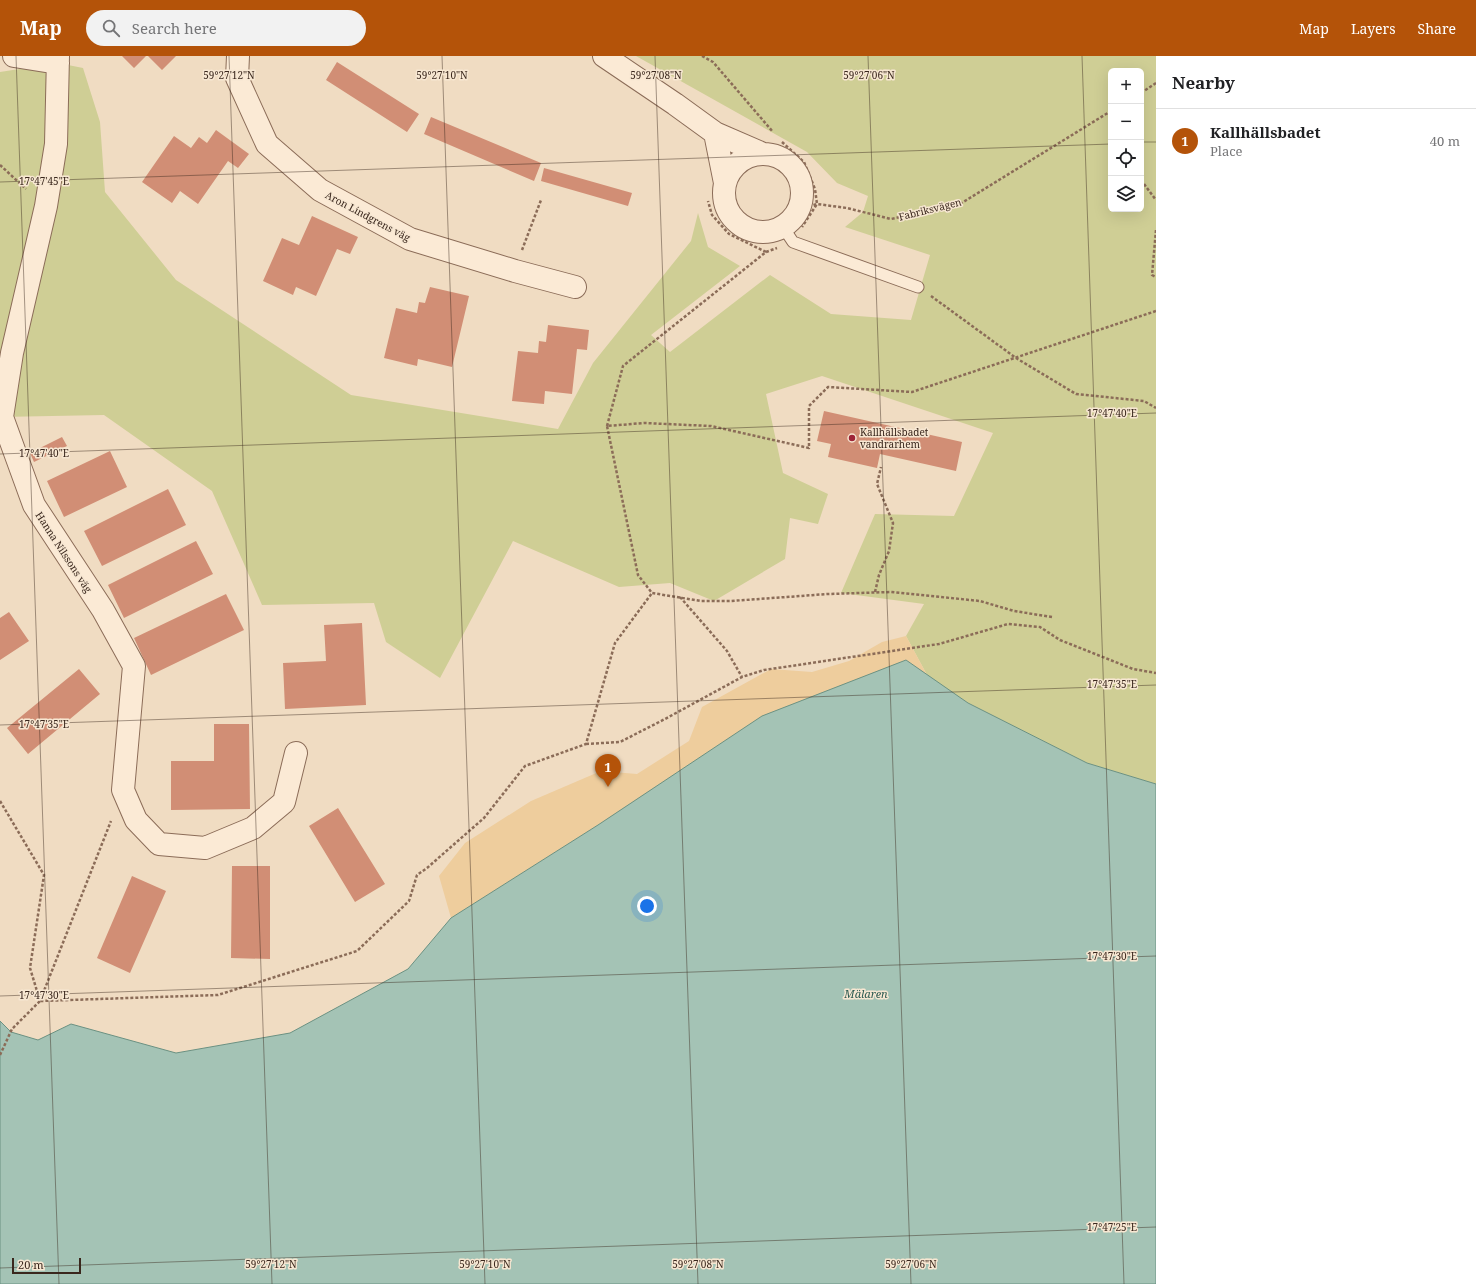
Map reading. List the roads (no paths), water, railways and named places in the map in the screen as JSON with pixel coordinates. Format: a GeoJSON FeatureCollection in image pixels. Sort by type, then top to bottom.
{"type":"FeatureCollection","features":[{"type":"Feature","properties":{"kind":"street"},"geometry":{"type":"LineString","coordinates":[[14,56],[58,60]]}},
{"type":"Feature","properties":{"kind":"street","name":"Aron Lindgrens väg"},"geometry":{"type":"LineString","coordinates":[[238,56],[238,78],[267,144],[320,190],[410,239],[515,271],[575,286]]}},
{"type":"Feature","properties":{"kind":"street"},"geometry":{"type":"LineString","coordinates":[[604,56],[715,133],[761,153],[782,158],[790,164],[798,175],[802,185],[802,199],[808,207],[791,220],[788,235],[751,231],[738,224],[729,213],[724,196],[725,183],[715,133]]}},
{"type":"Feature","properties":{"kind":"street","name":"Hanna Nilssons väg"},"geometry":{"type":"LineString","coordinates":[[58,60],[56,144],[46,206],[12,353],[2,417],[34,505],[103,610],[134,666],[123,790],[136,820],[159,844],[205,848],[253,828],[284,802],[296,753]]}},
{"type":"Feature","properties":{"kind":"street"},"geometry":{"type":"LineString","coordinates":[[725,183],[730,170],[736,164],[747,156],[761,153]]}},
{"type":"Feature","properties":{"kind":"lane"},"geometry":{"type":"LineString","coordinates":[[788,235],[918,287]]}},
{"type":"Feature","properties":{"kind":"water","name":"Mälaren"},"geometry":{"type":"Polygon","coordinates":[[[906,660],[968,703],[1087,763],[1156,784],[1156,1284],[0,1284],[0,1021],[11,1032],[38,1040],[71,1024],[176,1053],[290,1033],[408,969],[451,918],[598,825],[762,716],[906,660]]]}},
{"type":"Feature","properties":{"kind":"place","name":"Kallhällsbadet vandrarhem"},"geometry":{"type":"Point","coordinates":[852,438]}},
{"type":"Feature","properties":{"kind":"place","name":"Kallhällsbadet"},"geometry":{"type":"Point","coordinates":[608,787]}}]}
